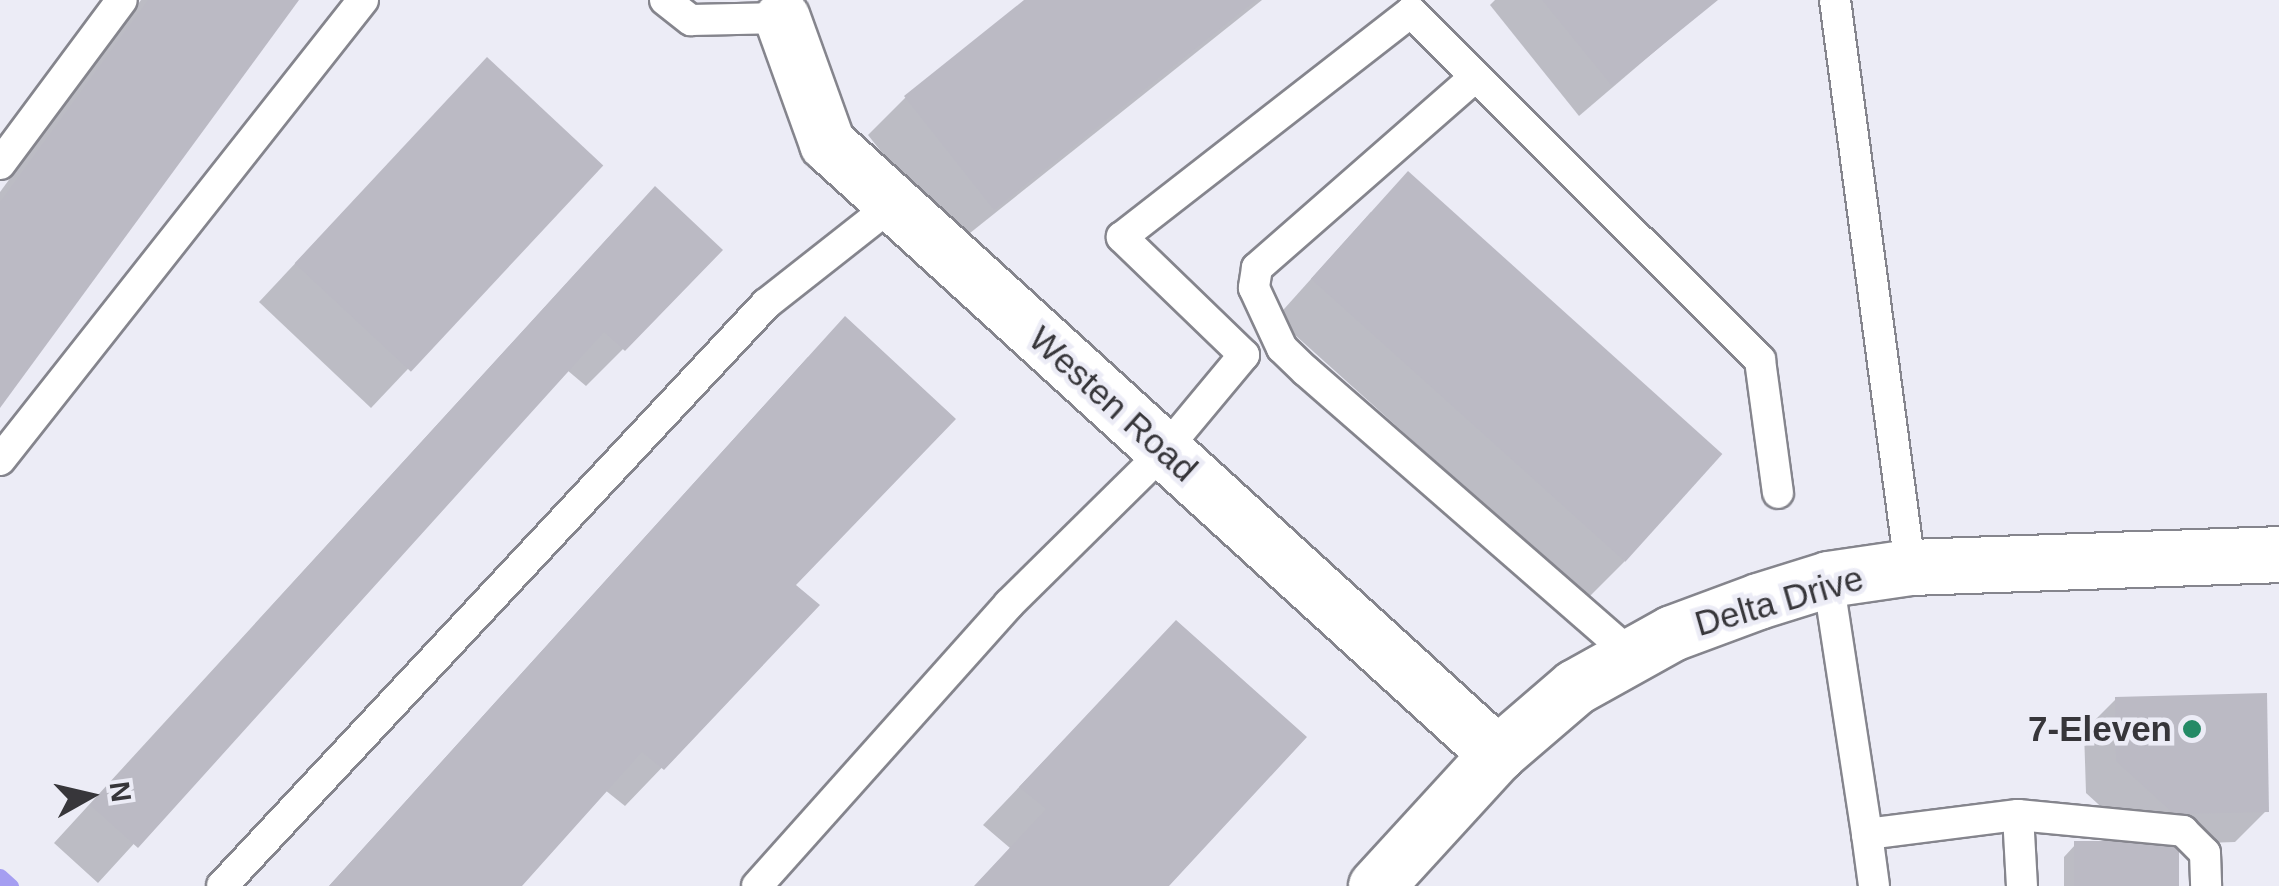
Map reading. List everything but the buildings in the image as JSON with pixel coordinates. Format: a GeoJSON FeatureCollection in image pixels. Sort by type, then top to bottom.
{"type":"FeatureCollection","features":[{"type":"Feature","properties":{"kind":"street","name":"Westen Road"},"geometry":{"type":"LineString","coordinates":[[782,18],[827,143],[1497,754]]}},
{"type":"Feature","properties":{"kind":"street","name":"Delta Drive"},"geometry":{"type":"LineString","coordinates":[[1376,886],[1497,754],[1575,687],[1672,633],[1828,579],[1910,567],[2279,554]]}},
{"type":"Feature","properties":{"kind":"lane"},"geometry":{"type":"LineString","coordinates":[[0,164],[122,0]]}},
{"type":"Feature","properties":{"kind":"lane"},"geometry":{"type":"LineString","coordinates":[[0,460],[363,0]]}},
{"type":"Feature","properties":{"kind":"lane"},"geometry":{"type":"LineString","coordinates":[[665,0],[691,20],[782,18]]}},
{"type":"Feature","properties":{"kind":"lane"},"geometry":{"type":"LineString","coordinates":[[1835,0],[1910,567]]}},
{"type":"Feature","properties":{"kind":"lane"},"geometry":{"type":"LineString","coordinates":[[757,886],[1009,604],[1164,451],[1244,355],[1122,237],[1410,12],[1760,360],[1778,493]]}},
{"type":"Feature","properties":{"kind":"lane"},"geometry":{"type":"LineString","coordinates":[[1475,77],[1257,268],[1254,288],[1282,348],[1306,372],[1633,656]]}},
{"type":"Feature","properties":{"kind":"lane"},"geometry":{"type":"LineString","coordinates":[[222,886],[766,304],[893,204]]}},
{"type":"Feature","properties":{"kind":"lane"},"geometry":{"type":"LineString","coordinates":[[1828,579],[1874,886]]}},
{"type":"Feature","properties":{"kind":"lane"},"geometry":{"type":"LineString","coordinates":[[1867,834],[2018,815],[2183,831],[2205,854],[2206,886]]}},
{"type":"Feature","properties":{"kind":"lane"},"geometry":{"type":"LineString","coordinates":[[2018,815],[2022,886]]}},
{"type":"Feature","properties":{"kind":"waterway"},"geometry":{"type":"LineString","coordinates":[[0,876],[11,886]]}},
{"type":"Feature","properties":{"kind":"place","name":"7-Eleven"},"geometry":{"type":"Point","coordinates":[2192,729]}}]}
